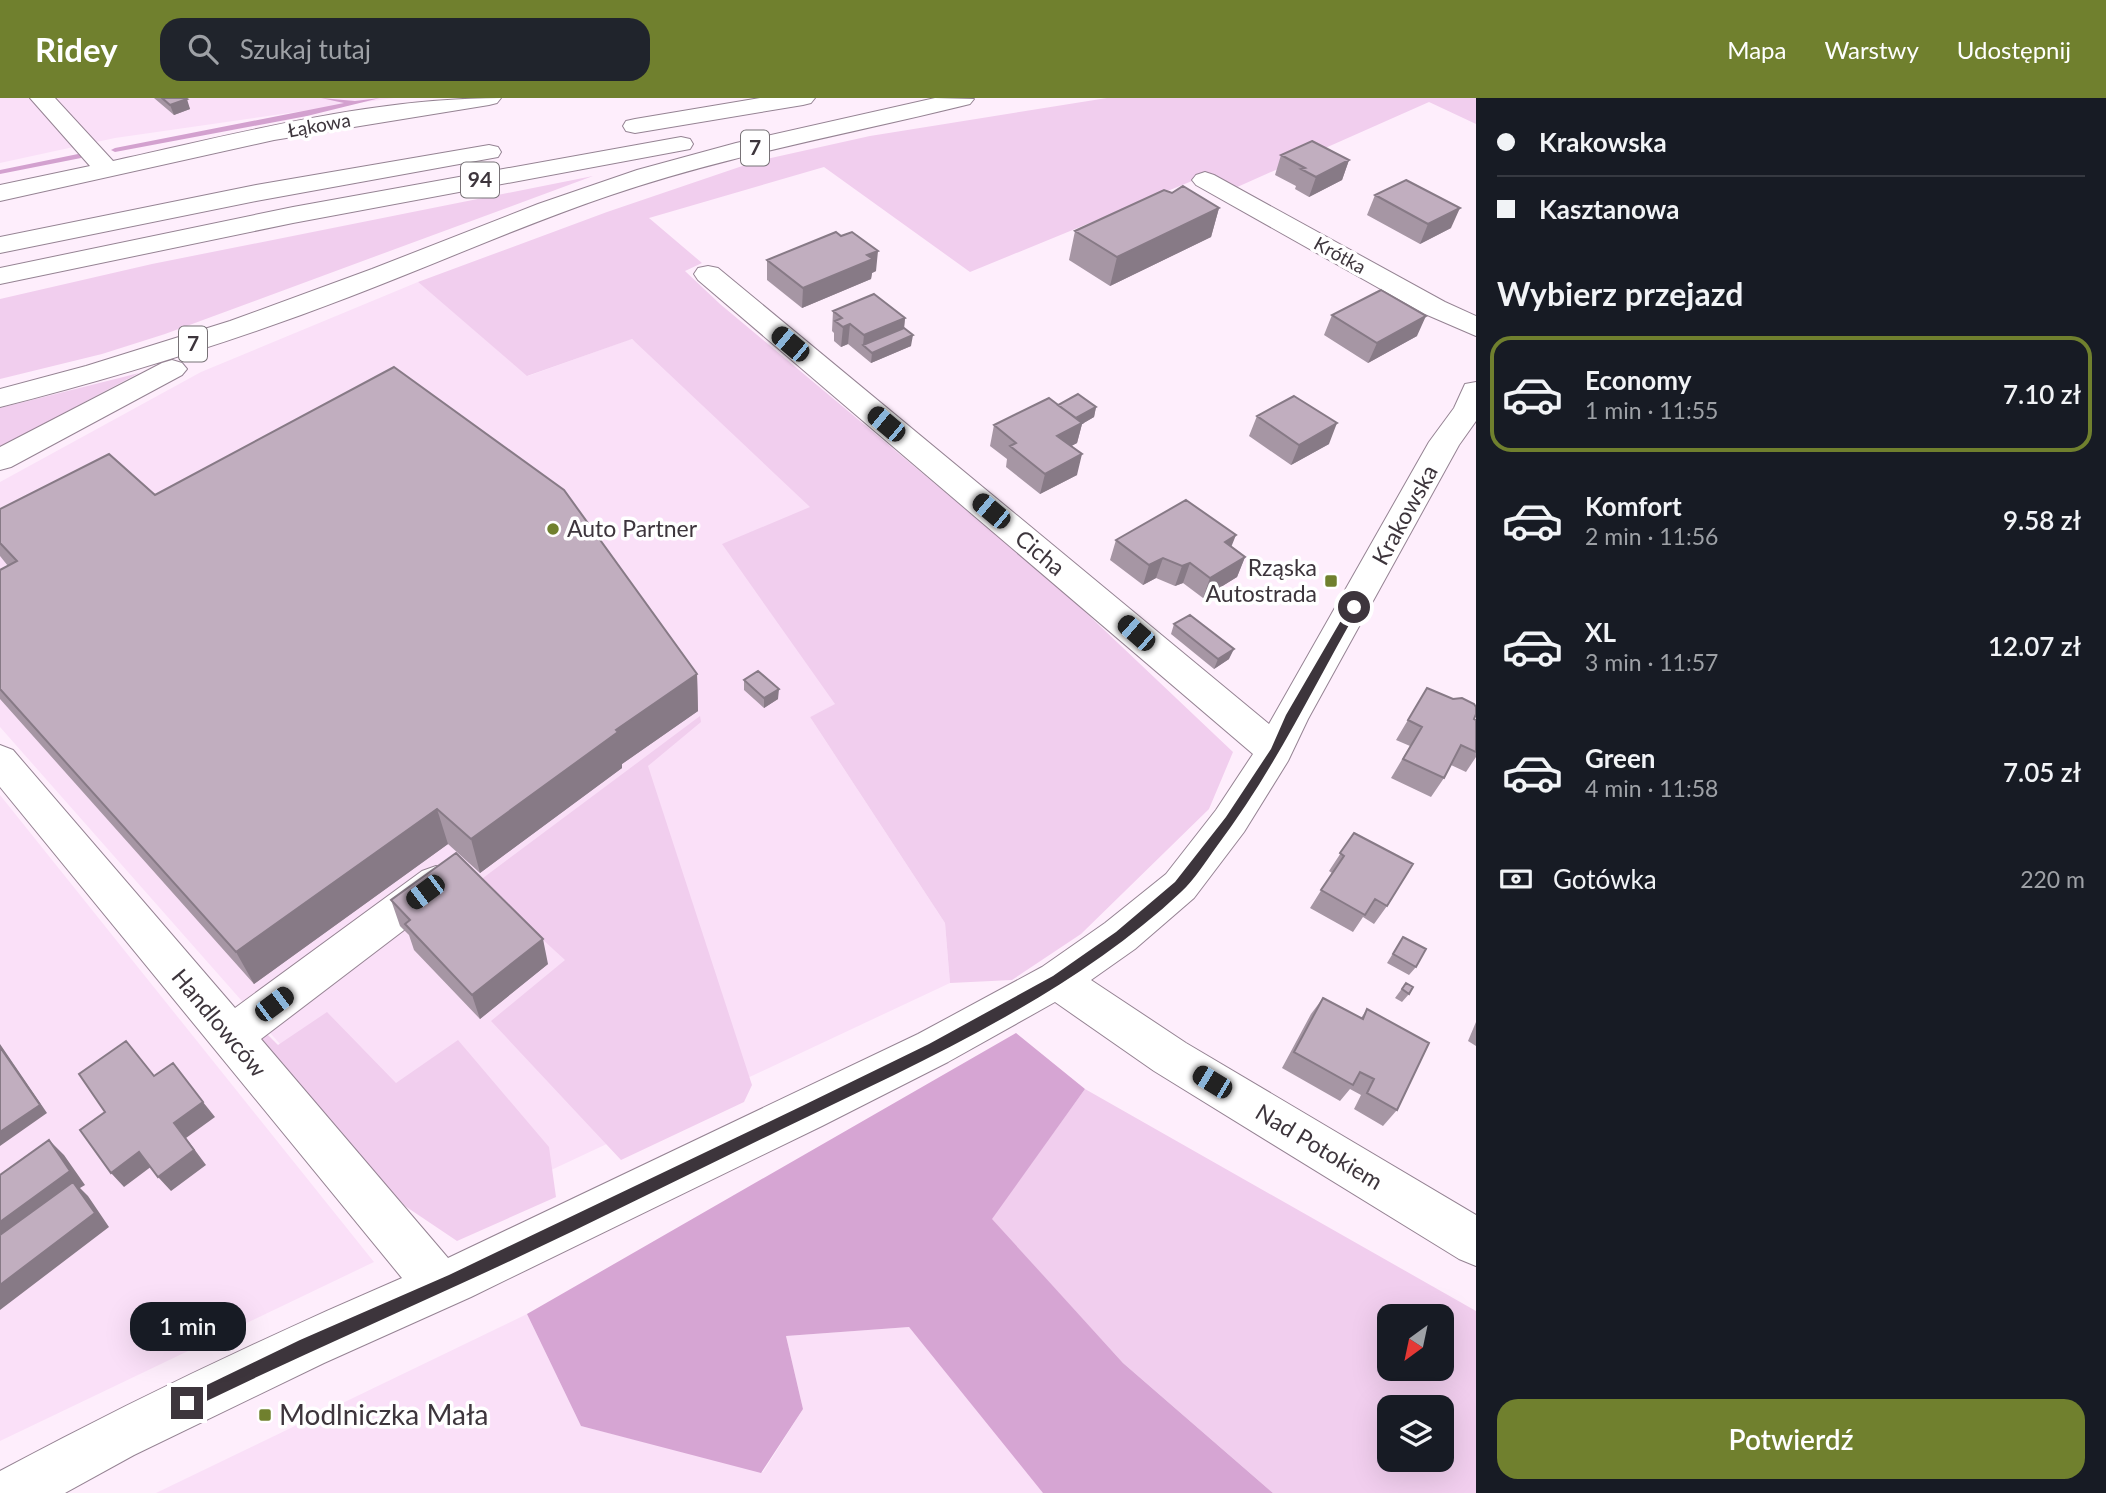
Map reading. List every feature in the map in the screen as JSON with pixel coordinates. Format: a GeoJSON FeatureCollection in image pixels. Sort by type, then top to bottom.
{"type":"FeatureCollection","features":[{"type":"Feature","properties":{"kind":"main road"},"geometry":{"type":"LineString","coordinates":[[42,98],[109,171]]}},
{"type":"Feature","properties":{"kind":"main road","name":"Łąkowa"},"geometry":{"type":"LineString","coordinates":[[0,193],[274,133],[489,98]]}},
{"type":"Feature","properties":{"kind":"main road"},"geometry":{"type":"LineString","coordinates":[[611,130],[803,98]]}},
{"type":"Feature","properties":{"kind":"main road","name":"7"},"geometry":{"type":"LineString","coordinates":[[0,398],[71,381],[177,349],[382,275],[550,207],[606,188],[740,152],[966,99]]}},
{"type":"Feature","properties":{"kind":"main road","name":"94"},"geometry":{"type":"LineString","coordinates":[[0,276],[293,215],[560,165],[966,99]]}},
{"type":"Feature","properties":{"kind":"main road"},"geometry":{"type":"LineString","coordinates":[[0,245],[134,217],[518,147]]}},
{"type":"Feature","properties":{"kind":"main road","name":"Krótka"},"geometry":{"type":"LineString","coordinates":[[1205,180],[1435,308],[1476,327]]}},
{"type":"Feature","properties":{"kind":"main road"},"geometry":{"type":"LineString","coordinates":[[0,234],[134,217]]}},
{"type":"Feature","properties":{"kind":"main road","name":"Cicha"},"geometry":{"type":"LineString","coordinates":[[708,274],[1275,751]]}},
{"type":"Feature","properties":{"kind":"main road"},"geometry":{"type":"LineString","coordinates":[[0,460],[156,377],[382,275]]}},
{"type":"Feature","properties":{"kind":"main road","name":"Krakowska"},"geometry":{"type":"LineString","coordinates":[[12,1493],[116,1437],[933,1048],[1058,980],[1120,936],[1180,886],[1230,821],[1275,751],[1290,718],[1445,442],[1468,410],[1476,391]]}},
{"type":"Feature","properties":{"kind":"main road","name":"Handlowców"},"geometry":{"type":"LineString","coordinates":[[0,760],[439,1285]]}},
{"type":"Feature","properties":{"kind":"main road"},"geometry":{"type":"LineString","coordinates":[[230,1037],[447,876]]}},
{"type":"Feature","properties":{"kind":"main road","name":"Nad Potokiem"},"geometry":{"type":"LineString","coordinates":[[1058,980],[1170,1057],[1476,1242]]}},
{"type":"Feature","properties":{"kind":"shaded area"},"geometry":{"type":"Polygon","coordinates":[[[0,98],[394,98],[115,138],[0,163],[0,98]]]}},
{"type":"Feature","properties":{"kind":"shaded area"},"geometry":{"type":"Polygon","coordinates":[[[1107,98],[1476,98],[1476,124],[1429,102],[1235,188],[1209,174],[970,272],[824,167],[649,218],[702,263],[685,271],[720,304],[1062,590],[1233,752],[1209,809],[1081,934],[1012,980],[950,983],[945,923],[810,717],[835,704],[722,544],[810,507],[632,339],[527,376],[418,282],[607,212],[757,161],[870,136],[1107,98]]]}},
{"type":"Feature","properties":{"kind":"shaded area"},"geometry":{"type":"Polygon","coordinates":[[[593,176],[165,334],[102,354],[0,379],[0,299],[152,264],[593,176]]]}},
{"type":"Feature","properties":{"kind":"shaded area"},"geometry":{"type":"Polygon","coordinates":[[[418,282],[528,376],[631,339],[1062,590],[810,717],[945,923],[950,983],[438,1223],[0,727],[0,482],[201,372],[418,282]]]}},
{"type":"Feature","properties":{"kind":"shaded area"},"geometry":{"type":"Polygon","coordinates":[[[139,373],[0,447],[0,408],[139,373]]]}},
{"type":"Feature","properties":{"kind":"shaded area"},"geometry":{"type":"Polygon","coordinates":[[[700,716],[701,722],[648,766],[752,1085],[744,1102],[621,1160],[491,1021],[565,960],[479,881],[700,716]]]}},
{"type":"Feature","properties":{"kind":"shaded area"},"geometry":{"type":"Polygon","coordinates":[[[0,795],[374,1262],[0,1441],[0,795]]]}},
{"type":"Feature","properties":{"kind":"shaded area"},"geometry":{"type":"Polygon","coordinates":[[[327,1012],[396,1083],[458,1040],[549,1147],[556,1197],[457,1241],[405,1206],[253,1038],[264,1031],[278,1045],[327,1012]]]}},
{"type":"Feature","properties":{"kind":"shaded area"},"geometry":{"type":"Polygon","coordinates":[[[1016,1033],[1085,1089],[992,1219],[1123,1363],[1273,1493],[1043,1493],[909,1327],[786,1336],[803,1409],[761,1473],[581,1426],[527,1314],[1016,1033]]]}},
{"type":"Feature","properties":{"kind":"shaded area"},"geometry":{"type":"Polygon","coordinates":[[[1085,1089],[1476,1311],[1476,1493],[1273,1493],[1123,1363],[991,1219],[1085,1089]]]}},
{"type":"Feature","properties":{"kind":"shaded area"},"geometry":{"type":"Polygon","coordinates":[[[527,1314],[581,1426],[763,1472],[803,1409],[786,1336],[909,1327],[1044,1493],[156,1493],[527,1314]]]}},
{"type":"Feature","properties":{"kind":"building"},"geometry":{"type":"Polygon","coordinates":[[[162,98],[185,98],[187,99],[170,105],[162,98]]]}},
{"type":"Feature","properties":{"kind":"building"},"geometry":{"type":"Polygon","coordinates":[[[1312,141],[1349,160],[1316,177],[1281,155],[1312,141]]]}},
{"type":"Feature","properties":{"kind":"building"},"geometry":{"type":"Polygon","coordinates":[[[1406,180],[1460,208],[1428,224],[1375,195],[1406,180]]]}},
{"type":"Feature","properties":{"kind":"building"},"geometry":{"type":"Polygon","coordinates":[[[1183,186],[1219,208],[1117,257],[1075,231],[1164,190],[1172,193],[1183,186]]]}},
{"type":"Feature","properties":{"kind":"building"},"geometry":{"type":"Polygon","coordinates":[[[836,232],[841,236],[852,232],[878,251],[867,255],[873,259],[803,288],[767,260],[836,232]]]}},
{"type":"Feature","properties":{"kind":"building"},"geometry":{"type":"Polygon","coordinates":[[[1381,290],[1426,316],[1377,343],[1332,315],[1381,290]]]}},
{"type":"Feature","properties":{"kind":"building"},"geometry":{"type":"Polygon","coordinates":[[[874,294],[905,318],[864,335],[850,324],[843,327],[835,321],[842,318],[833,311],[874,294]]]}},
{"type":"Feature","properties":{"kind":"building"},"geometry":{"type":"Polygon","coordinates":[[[904,328],[913,335],[872,353],[863,345],[904,328]]]}},
{"type":"Feature","properties":{"kind":"building"},"geometry":{"type":"Polygon","coordinates":[[[394,367],[564,490],[697,674],[616,730],[618,732],[471,839],[437,809],[236,952],[0,689],[0,570],[17,561],[0,543],[0,509],[109,454],[155,495],[394,367]]]}},
{"type":"Feature","properties":{"kind":"building"},"geometry":{"type":"Polygon","coordinates":[[[1078,394],[1096,407],[1076,418],[1058,405],[1078,394]]]}},
{"type":"Feature","properties":{"kind":"building"},"geometry":{"type":"Polygon","coordinates":[[[1294,396],[1337,423],[1299,445],[1257,416],[1294,396]]]}},
{"type":"Feature","properties":{"kind":"building"},"geometry":{"type":"Polygon","coordinates":[[[1049,398],[1082,423],[1057,436],[1082,454],[1045,474],[1010,446],[1016,443],[994,425],[1049,398]]]}},
{"type":"Feature","properties":{"kind":"building"},"geometry":{"type":"Polygon","coordinates":[[[1186,500],[1236,535],[1225,542],[1245,557],[1210,578],[1190,563],[1182,566],[1163,558],[1149,565],[1116,540],[1186,500]]]}},
{"type":"Feature","properties":{"kind":"building"},"geometry":{"type":"Polygon","coordinates":[[[1190,615],[1234,649],[1218,659],[1174,624],[1190,615]]]}},
{"type":"Feature","properties":{"kind":"building"},"geometry":{"type":"Polygon","coordinates":[[[758,671],[779,689],[764,698],[744,680],[758,671]]]}},
{"type":"Feature","properties":{"kind":"building"},"geometry":{"type":"Polygon","coordinates":[[[1427,688],[1453,699],[1462,698],[1476,707],[1476,752],[1461,745],[1444,778],[1403,759],[1422,727],[1408,720],[1427,688]]]}},
{"type":"Feature","properties":{"kind":"building"},"geometry":{"type":"Polygon","coordinates":[[[1354,833],[1413,864],[1387,906],[1375,899],[1365,915],[1321,890],[1344,856],[1340,853],[1354,833]]]}},
{"type":"Feature","properties":{"kind":"building"},"geometry":{"type":"Polygon","coordinates":[[[456,853],[543,939],[472,995],[405,924],[410,920],[391,900],[456,853]]]}},
{"type":"Feature","properties":{"kind":"building"},"geometry":{"type":"Polygon","coordinates":[[[1403,937],[1426,949],[1416,967],[1393,954],[1403,937]]]}},
{"type":"Feature","properties":{"kind":"building"},"geometry":{"type":"Polygon","coordinates":[[[1406,983],[1413,987],[1409,994],[1402,989],[1406,983]]]}},
{"type":"Feature","properties":{"kind":"building"},"geometry":{"type":"Polygon","coordinates":[[[1323,998],[1363,1019],[1367,1009],[1429,1043],[1397,1110],[1367,1093],[1374,1079],[1360,1072],[1353,1085],[1294,1052],[1323,998]]]}},
{"type":"Feature","properties":{"kind":"building"},"geometry":{"type":"Polygon","coordinates":[[[126,1041],[154,1076],[173,1063],[203,1102],[174,1123],[194,1150],[158,1177],[139,1152],[111,1173],[80,1130],[105,1112],[79,1074],[126,1041]]]}},
{"type":"Feature","properties":{"kind":"building"},"geometry":{"type":"Polygon","coordinates":[[[0,1047],[40,1105],[0,1132],[0,1047]]]}},
{"type":"Feature","properties":{"kind":"building"},"geometry":{"type":"Polygon","coordinates":[[[49,1140],[70,1171],[0,1222],[0,1175],[49,1140]]]}},
{"type":"Feature","properties":{"kind":"building"},"geometry":{"type":"Polygon","coordinates":[[[73,1182],[95,1213],[0,1285],[0,1235],[73,1182]]]}},
{"type":"Feature","properties":{"kind":"waterway"},"geometry":{"type":"LineString","coordinates":[[325,98],[352,102]]}},
{"type":"Feature","properties":{"kind":"waterway"},"geometry":{"type":"LineString","coordinates":[[115,150],[307,114],[376,98]]}},
{"type":"Feature","properties":{"kind":"waterway"},"geometry":{"type":"LineString","coordinates":[[0,172],[78,156]]}},
{"type":"Feature","properties":{"kind":"place","name":"Auto Partner"},"geometry":{"type":"Point","coordinates":[553,529]}},
{"type":"Feature","properties":{"kind":"place","name":"Rząska Autostrada"},"geometry":{"type":"Point","coordinates":[1331,581]}},
{"type":"Feature","properties":{"kind":"place","name":"Modlniczka Mała"},"geometry":{"type":"Point","coordinates":[265,1415]}},
{"type":"Feature","properties":{"kind":"route"},"geometry":{"type":"LineString","coordinates":[[187,1403],[306,1345],[454,1280],[806,1111],[933,1048],[1058,980],[1120,936],[1180,886],[1230,821],[1275,751],[1290,718],[1354,607]]}}]}
